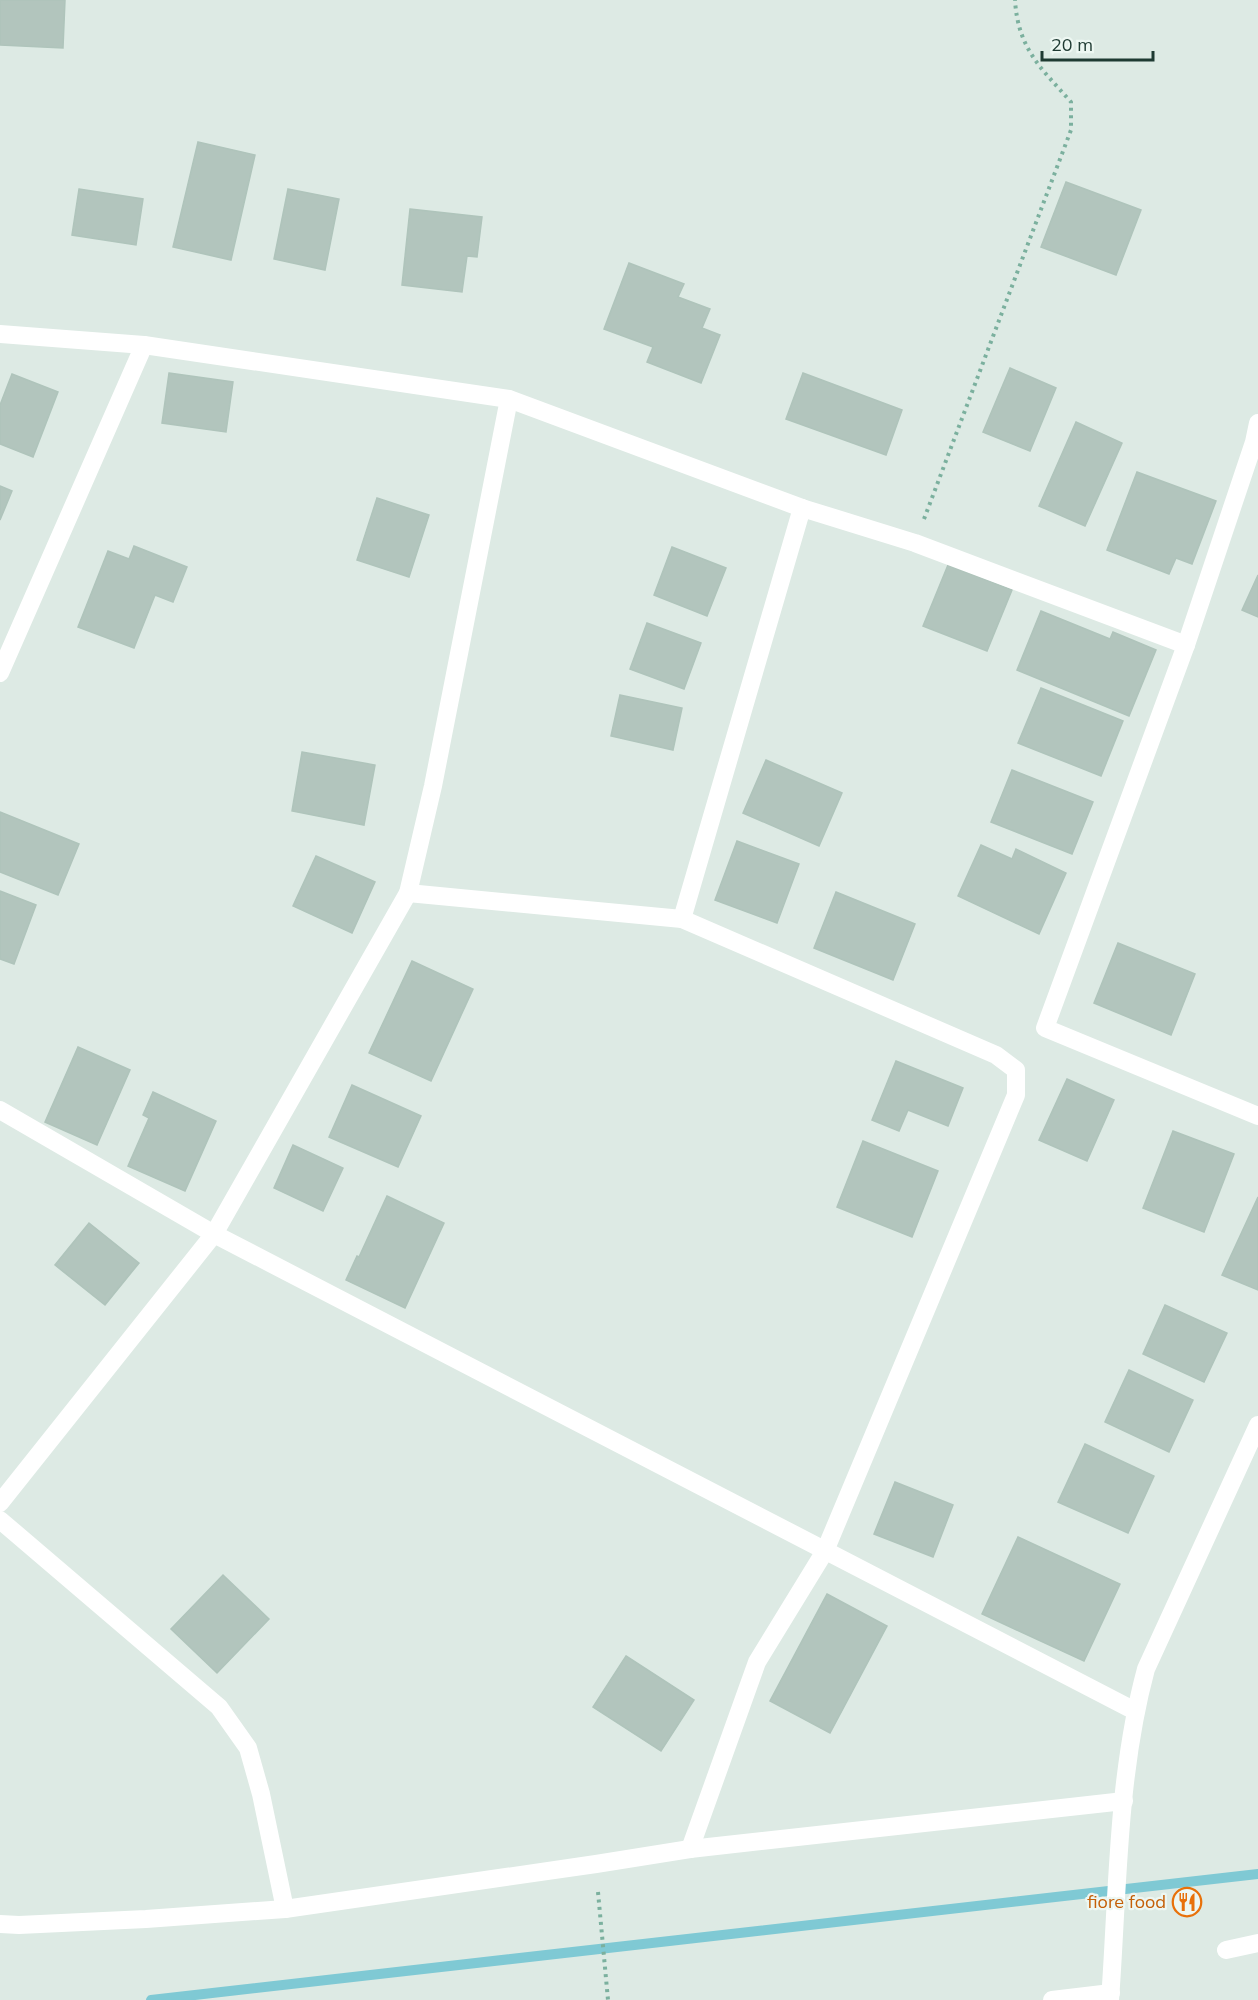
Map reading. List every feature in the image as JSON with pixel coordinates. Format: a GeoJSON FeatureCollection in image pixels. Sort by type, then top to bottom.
{"type":"FeatureCollection","features":[{"type":"Feature","properties":{"kind":"street"},"geometry":{"type":"LineString","coordinates":[[0,334],[144,345],[509,399],[802,508],[915,543],[1185,645]]}},
{"type":"Feature","properties":{"kind":"street"},"geometry":{"type":"LineString","coordinates":[[0,673],[144,345]]}},
{"type":"Feature","properties":{"kind":"street"},"geometry":{"type":"LineString","coordinates":[[0,1503],[214,1234],[408,893],[433,786],[509,399]]}},
{"type":"Feature","properties":{"kind":"street"},"geometry":{"type":"LineString","coordinates":[[1258,423],[1254,442],[1185,645],[1045,1028],[1258,1116]]}},
{"type":"Feature","properties":{"kind":"street"},"geometry":{"type":"LineString","coordinates":[[682,919],[802,508]]}},
{"type":"Feature","properties":{"kind":"street"},"geometry":{"type":"LineString","coordinates":[[408,893],[682,919],[996,1055],[1016,1070],[1016,1095],[825,1551],[757,1662],[690,1849]]}},
{"type":"Feature","properties":{"kind":"street"},"geometry":{"type":"LineString","coordinates":[[0,1110],[214,1234],[1135,1711]]}},
{"type":"Feature","properties":{"kind":"street"},"geometry":{"type":"LineString","coordinates":[[1052,2000],[1111,1997],[1124,1801],[1135,1711],[1146,1669],[1258,1425]]}},
{"type":"Feature","properties":{"kind":"street"},"geometry":{"type":"LineString","coordinates":[[0,1520],[219,1707],[248,1748],[261,1794],[285,1909]]}},
{"type":"Feature","properties":{"kind":"street"},"geometry":{"type":"LineString","coordinates":[[0,1924],[146,1919],[285,1909],[690,1849],[1124,1801]]}},
{"type":"Feature","properties":{"kind":"street"},"geometry":{"type":"LineString","coordinates":[[1226,1950],[1258,1942]]}},
{"type":"Feature","properties":{"kind":"path"},"geometry":{"type":"LineString","coordinates":[[915,543],[1071,130],[1071,102],[1031,57],[1016,21],[1015,0]]}},
{"type":"Feature","properties":{"kind":"path"},"geometry":{"type":"LineString","coordinates":[[600,1919],[609,2000]]}},
{"type":"Feature","properties":{"kind":"building"},"geometry":{"type":"Polygon","coordinates":[[[0,0],[65,0],[63,48],[0,45],[0,0]]]}},
{"type":"Feature","properties":{"kind":"building"},"geometry":{"type":"Polygon","coordinates":[[[198,142],[255,155],[231,260],[173,247],[198,142]]]}},
{"type":"Feature","properties":{"kind":"building"},"geometry":{"type":"Polygon","coordinates":[[[1066,182],[1141,210],[1116,275],[1041,247],[1066,182]]]}},
{"type":"Feature","properties":{"kind":"building"},"geometry":{"type":"Polygon","coordinates":[[[79,189],[143,199],[136,245],[72,235],[79,189]]]}},
{"type":"Feature","properties":{"kind":"building"},"geometry":{"type":"Polygon","coordinates":[[[288,189],[339,199],[325,270],[274,259],[288,189]]]}},
{"type":"Feature","properties":{"kind":"building"},"geometry":{"type":"Polygon","coordinates":[[[410,209],[482,217],[477,257],[467,256],[462,292],[402,285],[410,209]]]}},
{"type":"Feature","properties":{"kind":"building"},"geometry":{"type":"Polygon","coordinates":[[[629,263],[684,284],[678,297],[710,309],[702,328],[720,335],[701,383],[647,362],[653,347],[604,329],[629,263]]]}},
{"type":"Feature","properties":{"kind":"building"},"geometry":{"type":"Polygon","coordinates":[[[1010,368],[1056,388],[1030,451],[983,432],[1010,368]]]}},
{"type":"Feature","properties":{"kind":"building"},"geometry":{"type":"Polygon","coordinates":[[[169,373],[233,382],[226,432],[162,423],[169,373]]]}},
{"type":"Feature","properties":{"kind":"building"},"geometry":{"type":"Polygon","coordinates":[[[803,373],[902,410],[886,455],[786,419],[803,373]]]}},
{"type":"Feature","properties":{"kind":"building"},"geometry":{"type":"Polygon","coordinates":[[[12,374],[58,392],[33,457],[0,444],[0,405],[12,374]]]}},
{"type":"Feature","properties":{"kind":"building"},"geometry":{"type":"Polygon","coordinates":[[[1076,422],[1122,443],[1085,526],[1039,506],[1076,422]]]}},
{"type":"Feature","properties":{"kind":"building"},"geometry":{"type":"Polygon","coordinates":[[[1137,472],[1216,501],[1192,564],[1176,558],[1169,574],[1107,550],[1137,472]]]}},
{"type":"Feature","properties":{"kind":"building"},"geometry":{"type":"Polygon","coordinates":[[[0,486],[12,491],[0,520],[0,486]]]}},
{"type":"Feature","properties":{"kind":"building"},"geometry":{"type":"Polygon","coordinates":[[[377,498],[429,515],[409,577],[357,560],[377,498]]]}},
{"type":"Feature","properties":{"kind":"building"},"geometry":{"type":"Polygon","coordinates":[[[134,546],[187,567],[173,602],[155,595],[134,648],[78,627],[108,551],[129,559],[134,546]]]}},
{"type":"Feature","properties":{"kind":"building"},"geometry":{"type":"Polygon","coordinates":[[[672,547],[726,568],[707,616],[654,595],[672,547]]]}},
{"type":"Feature","properties":{"kind":"building"},"geometry":{"type":"Polygon","coordinates":[[[948,565],[1012,590],[987,651],[923,626],[948,565]]]}},
{"type":"Feature","properties":{"kind":"building"},"geometry":{"type":"Polygon","coordinates":[[[1258,575],[1258,617],[1242,610],[1258,575]]]}},
{"type":"Feature","properties":{"kind":"building"},"geometry":{"type":"Polygon","coordinates":[[[1041,611],[1110,639],[1113,632],[1156,650],[1129,716],[1017,670],[1041,611]]]}},
{"type":"Feature","properties":{"kind":"building"},"geometry":{"type":"Polygon","coordinates":[[[647,623],[701,643],[684,689],[630,669],[647,623]]]}},
{"type":"Feature","properties":{"kind":"building"},"geometry":{"type":"Polygon","coordinates":[[[1041,688],[1123,721],[1101,776],[1018,743],[1041,688]]]}},
{"type":"Feature","properties":{"kind":"building"},"geometry":{"type":"Polygon","coordinates":[[[620,695],[682,708],[673,750],[611,736],[620,695]]]}},
{"type":"Feature","properties":{"kind":"building"},"geometry":{"type":"Polygon","coordinates":[[[302,752],[375,765],[364,825],[292,811],[302,752]]]}},
{"type":"Feature","properties":{"kind":"building"},"geometry":{"type":"Polygon","coordinates":[[[766,760],[842,793],[819,846],[743,813],[766,760]]]}},
{"type":"Feature","properties":{"kind":"building"},"geometry":{"type":"Polygon","coordinates":[[[1012,770],[1093,802],[1072,854],[991,822],[1012,770]]]}},
{"type":"Feature","properties":{"kind":"building"},"geometry":{"type":"Polygon","coordinates":[[[0,812],[79,844],[58,895],[0,872],[0,812]]]}},
{"type":"Feature","properties":{"kind":"building"},"geometry":{"type":"Polygon","coordinates":[[[737,841],[799,864],[777,923],[715,900],[737,841]]]}},
{"type":"Feature","properties":{"kind":"building"},"geometry":{"type":"Polygon","coordinates":[[[981,845],[1012,859],[1016,849],[1066,873],[1039,934],[958,896],[981,845]]]}},
{"type":"Feature","properties":{"kind":"building"},"geometry":{"type":"Polygon","coordinates":[[[316,856],[375,882],[352,933],[293,906],[316,856]]]}},
{"type":"Feature","properties":{"kind":"building"},"geometry":{"type":"Polygon","coordinates":[[[0,891],[36,905],[14,964],[0,959],[0,891]]]}},
{"type":"Feature","properties":{"kind":"building"},"geometry":{"type":"Polygon","coordinates":[[[836,892],[915,924],[893,980],[814,948],[836,892]]]}},
{"type":"Feature","properties":{"kind":"building"},"geometry":{"type":"Polygon","coordinates":[[[1118,943],[1195,974],[1171,1035],[1094,1003],[1118,943]]]}},
{"type":"Feature","properties":{"kind":"building"},"geometry":{"type":"Polygon","coordinates":[[[412,961],[473,989],[431,1081],[369,1053],[412,961]]]}},
{"type":"Feature","properties":{"kind":"building"},"geometry":{"type":"Polygon","coordinates":[[[78,1047],[130,1070],[97,1145],[45,1122],[78,1047]]]}},
{"type":"Feature","properties":{"kind":"building"},"geometry":{"type":"Polygon","coordinates":[[[896,1061],[963,1088],[948,1126],[908,1110],[899,1131],[872,1120],[896,1061]]]}},
{"type":"Feature","properties":{"kind":"building"},"geometry":{"type":"Polygon","coordinates":[[[1067,1079],[1114,1100],[1087,1161],[1039,1140],[1067,1079]]]}},
{"type":"Feature","properties":{"kind":"building"},"geometry":{"type":"Polygon","coordinates":[[[352,1085],[421,1116],[398,1167],[329,1137],[352,1085]]]}},
{"type":"Feature","properties":{"kind":"building"},"geometry":{"type":"Polygon","coordinates":[[[153,1092],[216,1121],[185,1191],[128,1166],[149,1118],[143,1115],[153,1092]]]}},
{"type":"Feature","properties":{"kind":"building"},"geometry":{"type":"Polygon","coordinates":[[[1173,1131],[1234,1154],[1204,1232],[1143,1208],[1173,1131]]]}},
{"type":"Feature","properties":{"kind":"building"},"geometry":{"type":"Polygon","coordinates":[[[863,1141],[938,1171],[912,1237],[837,1207],[863,1141]]]}},
{"type":"Feature","properties":{"kind":"building"},"geometry":{"type":"Polygon","coordinates":[[[293,1145],[343,1168],[323,1211],[274,1188],[293,1145]]]}},
{"type":"Feature","properties":{"kind":"building"},"geometry":{"type":"Polygon","coordinates":[[[387,1196],[444,1223],[405,1308],[346,1280],[387,1196]]]}},
{"type":"Feature","properties":{"kind":"building"},"geometry":{"type":"Polygon","coordinates":[[[1258,1197],[1258,1290],[1222,1275],[1258,1197]]]}},
{"type":"Feature","properties":{"kind":"building"},"geometry":{"type":"Polygon","coordinates":[[[89,1223],[139,1263],[105,1305],[55,1265],[89,1223]]]}},
{"type":"Feature","properties":{"kind":"building"},"geometry":{"type":"Polygon","coordinates":[[[1165,1305],[1227,1333],[1204,1382],[1143,1354],[1165,1305]]]}},
{"type":"Feature","properties":{"kind":"building"},"geometry":{"type":"Polygon","coordinates":[[[1129,1370],[1193,1400],[1169,1452],[1105,1422],[1129,1370]]]}},
{"type":"Feature","properties":{"kind":"building"},"geometry":{"type":"Polygon","coordinates":[[[1085,1444],[1154,1476],[1128,1533],[1058,1502],[1085,1444]]]}},
{"type":"Feature","properties":{"kind":"building"},"geometry":{"type":"Polygon","coordinates":[[[895,1482],[953,1505],[933,1557],[874,1534],[895,1482]]]}},
{"type":"Feature","properties":{"kind":"building"},"geometry":{"type":"Polygon","coordinates":[[[1018,1537],[1120,1584],[1084,1661],[982,1614],[1018,1537]]]}},
{"type":"Feature","properties":{"kind":"building"},"geometry":{"type":"Polygon","coordinates":[[[223,1575],[269,1619],[217,1673],[171,1629],[223,1575]]]}},
{"type":"Feature","properties":{"kind":"building"},"geometry":{"type":"Polygon","coordinates":[[[827,1594],[887,1626],[830,1733],[770,1701],[827,1594]]]}},
{"type":"Feature","properties":{"kind":"building"},"geometry":{"type":"Polygon","coordinates":[[[626,1656],[694,1700],[661,1751],[593,1707],[626,1656]]]}},
{"type":"Feature","properties":{"kind":"waterway"},"geometry":{"type":"LineString","coordinates":[[151,2000],[1258,1874]]}},
{"type":"Feature","properties":{"kind":"place","name":"fiore food"},"geometry":{"type":"Point","coordinates":[1187,1902]}}]}
